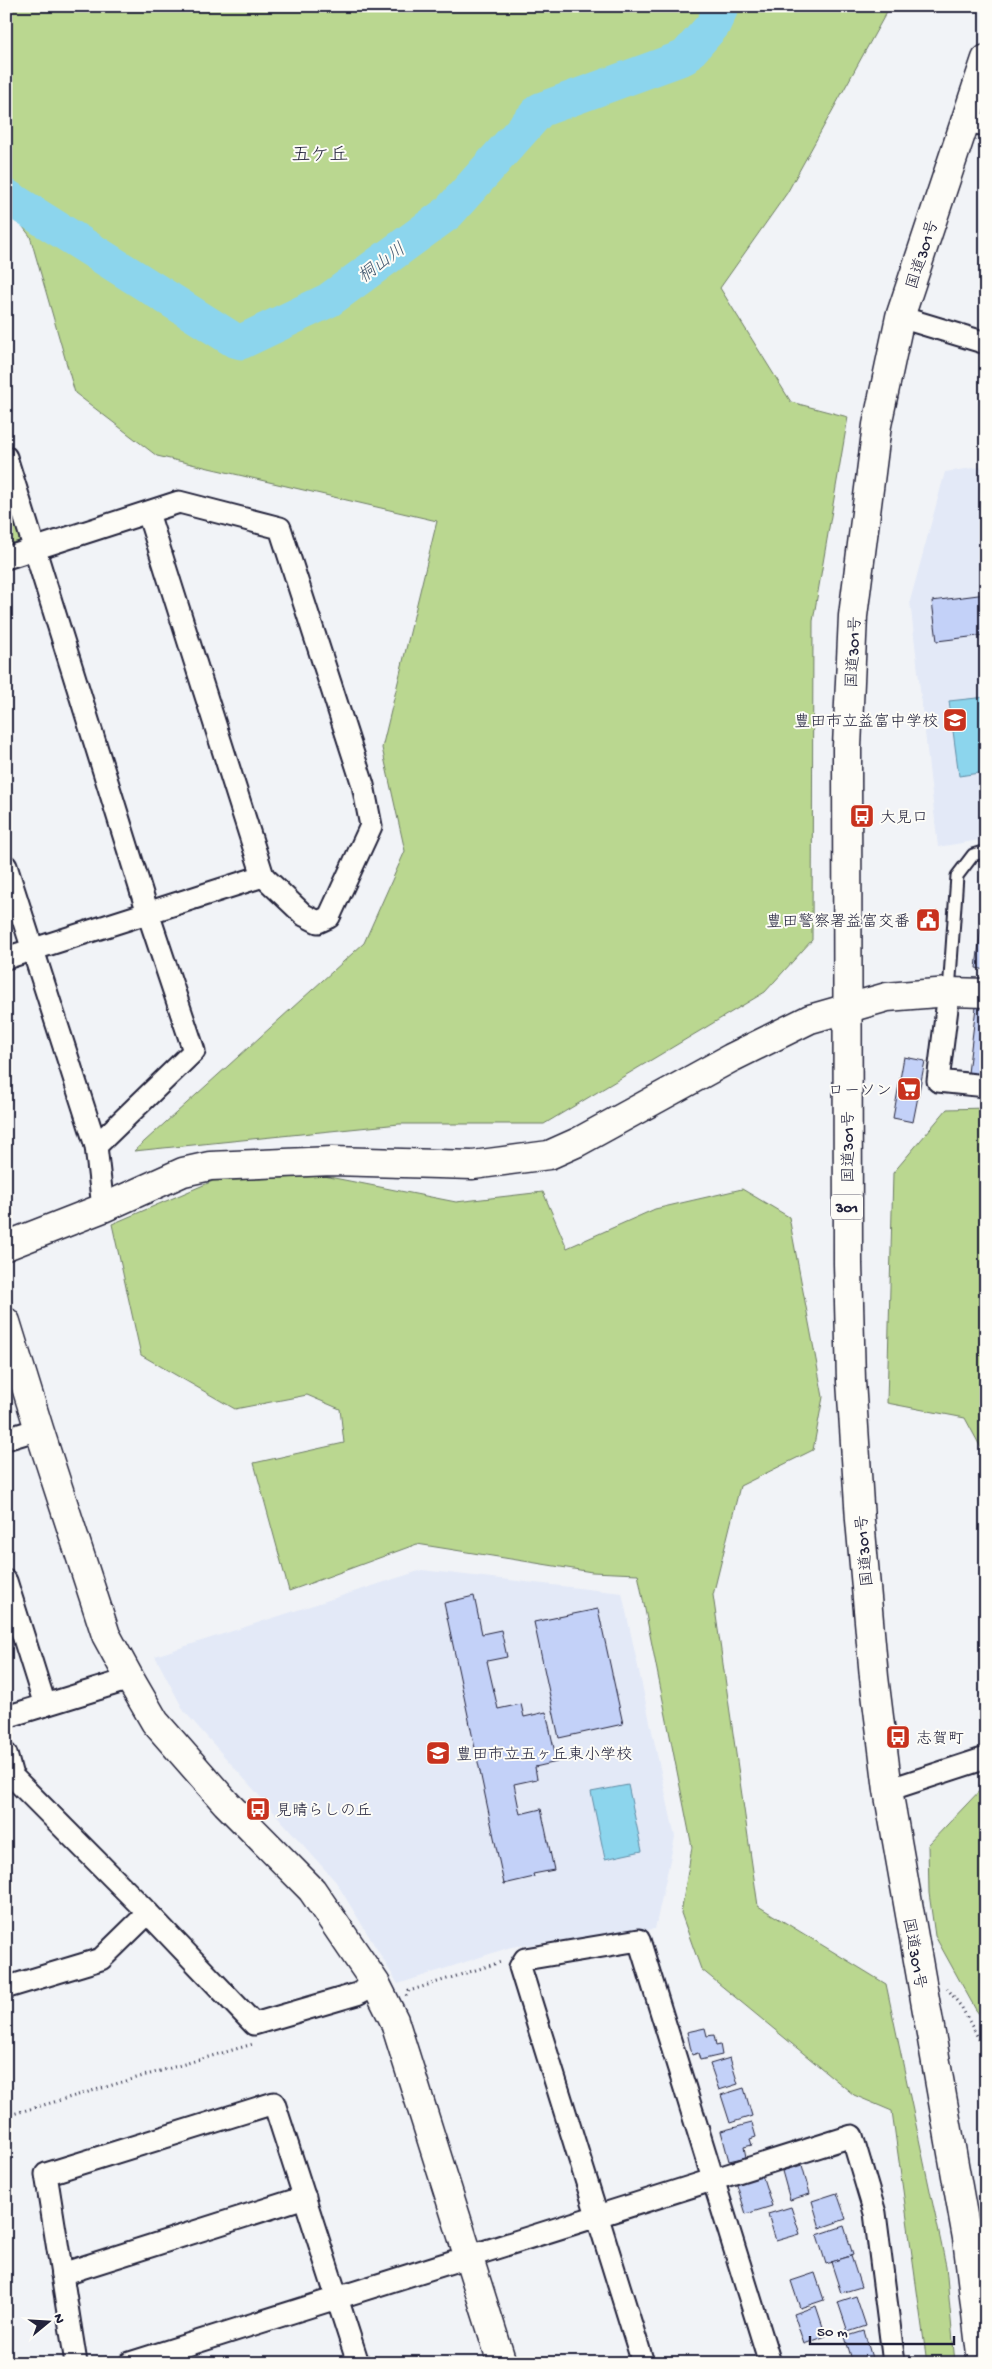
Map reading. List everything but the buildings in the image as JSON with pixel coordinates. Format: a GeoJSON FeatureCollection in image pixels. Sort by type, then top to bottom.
{"type":"FeatureCollection","features":[{"type":"Feature","properties":{"kind":"main road","name":"国道301号"},"geometry":{"type":"LineString","coordinates":[[982,2363],[967,2238],[920,1982],[888,1790],[874,1677],[851,1381],[848,1264],[846,747],[854,616],[877,425],[900,317],[975,123],[986,59]]}},
{"type":"Feature","properties":{"kind":"main road"},"geometry":{"type":"LineString","coordinates":[[6,1246],[103,1208],[183,1172],[210,1166],[332,1160],[473,1165],[549,1155],[578,1142],[740,1053],[810,1019],[887,997],[949,992],[986,993]]}},
{"type":"Feature","properties":{"kind":"main road"},"geometry":{"type":"LineString","coordinates":[[6,1322],[106,1635],[130,1679],[155,1722],[226,1803],[312,1890],[376,1984],[394,2020],[470,2256],[502,2363]]}},
{"type":"Feature","properties":{"kind":"street"},"geometry":{"type":"LineString","coordinates":[[900,317],[986,343]]}},
{"type":"Feature","properties":{"kind":"street"},"geometry":{"type":"LineString","coordinates":[[6,457],[148,913],[194,1051],[96,1146]]}},
{"type":"Feature","properties":{"kind":"street"},"geometry":{"type":"LineString","coordinates":[[6,558],[179,502],[280,528],[363,785],[371,826],[328,917],[318,922],[304,915],[263,876],[148,513]]}},
{"type":"Feature","properties":{"kind":"street"},"geometry":{"type":"LineString","coordinates":[[6,866],[96,1146],[103,1208]]}},
{"type":"Feature","properties":{"kind":"street"},"geometry":{"type":"LineString","coordinates":[[6,958],[263,876]]}},
{"type":"Feature","properties":{"kind":"street"},"geometry":{"type":"LineString","coordinates":[[949,992],[938,1082],[986,1086]]}},
{"type":"Feature","properties":{"kind":"street"},"geometry":{"type":"LineString","coordinates":[[6,1439],[39,1429]]}},
{"type":"Feature","properties":{"kind":"street"},"geometry":{"type":"LineString","coordinates":[[6,1581],[45,1705]]}},
{"type":"Feature","properties":{"kind":"street"},"geometry":{"type":"LineString","coordinates":[[6,1717],[130,1679]]}},
{"type":"Feature","properties":{"kind":"street"},"geometry":{"type":"LineString","coordinates":[[6,1754],[12,1776],[148,1913],[254,2024],[357,1994],[376,1984]]}},
{"type":"Feature","properties":{"kind":"street"},"geometry":{"type":"LineString","coordinates":[[888,1790],[986,1758]]}},
{"type":"Feature","properties":{"kind":"street"},"geometry":{"type":"LineString","coordinates":[[6,1983],[8,1987],[101,1959],[148,1913]]}},
{"type":"Feature","properties":{"kind":"street"},"geometry":{"type":"LineString","coordinates":[[643,2363],[520,1967],[525,1959],[639,1940],[770,2363]]}},
{"type":"Feature","properties":{"kind":"street"},"geometry":{"type":"LineString","coordinates":[[76,2363],[46,2174],[274,2103],[358,2363]]}},
{"type":"Feature","properties":{"kind":"street"},"geometry":{"type":"LineString","coordinates":[[130,2363],[852,2136],[875,2213],[894,2363]]}},
{"type":"Feature","properties":{"kind":"street"},"geometry":{"type":"LineString","coordinates":[[62,2274],[305,2197]]}},
{"type":"Feature","properties":{"kind":"lane"},"geometry":{"type":"LineString","coordinates":[[949,992],[957,876],[973,855],[986,851]]}},
{"type":"Feature","properties":{"kind":"path"},"geometry":{"type":"LineString","coordinates":[[920,1982],[933,1981],[947,1987],[962,2008],[986,2052]]}},
{"type":"Feature","properties":{"kind":"path"},"geometry":{"type":"LineString","coordinates":[[6,2350],[8,2363]]}},
{"type":"Feature","properties":{"kind":"shaded area","name":"豊田市立益富中学校"},"geometry":{"type":"Polygon","coordinates":[[[986,466],[986,839],[938,847],[910,601],[945,472],[986,466]]]}},
{"type":"Feature","properties":{"kind":"shaded area","name":"豊田市立五ヶ丘東小学校"},"geometry":{"type":"Polygon","coordinates":[[[422,1570],[622,1593],[675,1837],[655,1929],[511,1947],[398,1984],[336,1882],[184,1711],[155,1656],[422,1570]]]}},
{"type":"Feature","properties":{"kind":"green space"},"geometry":{"type":"Polygon","coordinates":[[[6,6],[890,6],[787,193],[720,288],[791,402],[848,417],[813,621],[812,940],[765,992],[544,1124],[399,1124],[134,1151],[364,943],[405,851],[382,748],[437,521],[157,456],[75,393],[30,236],[6,205],[6,6]]]}},
{"type":"Feature","properties":{"kind":"green space"},"geometry":{"type":"Polygon","coordinates":[[[6,488],[24,544],[6,550],[6,488]]]}},
{"type":"Feature","properties":{"kind":"green space"},"geometry":{"type":"Polygon","coordinates":[[[986,1108],[986,1457],[965,1418],[887,1403],[893,1173],[947,1109],[986,1108]]]}},
{"type":"Feature","properties":{"kind":"green space"},"geometry":{"type":"Polygon","coordinates":[[[324,1176],[456,1202],[543,1192],[567,1248],[655,1209],[742,1189],[789,1217],[823,1397],[813,1450],[740,1486],[713,1595],[758,1906],[886,1984],[946,2266],[955,2363],[927,2363],[892,2111],[854,2095],[701,1969],[681,1913],[692,1847],[638,1574],[592,1572],[417,1544],[289,1591],[254,1463],[344,1443],[340,1409],[307,1395],[235,1409],[141,1355],[112,1224],[213,1181],[324,1176]]]}},
{"type":"Feature","properties":{"kind":"green space"},"geometry":{"type":"Polygon","coordinates":[[[986,1784],[986,2023],[976,2010],[935,1936],[929,1893],[928,1845],[986,1784]]]}},
{"type":"Feature","properties":{"kind":"water"},"geometry":{"type":"Polygon","coordinates":[[[986,697],[986,772],[959,776],[949,701],[986,697]]]}},
{"type":"Feature","properties":{"kind":"water"},"geometry":{"type":"Polygon","coordinates":[[[628,1785],[642,1851],[605,1859],[591,1792],[628,1785]]]}},
{"type":"Feature","properties":{"kind":"waterway","name":"桐山川"},"geometry":{"type":"LineString","coordinates":[[6,196],[234,340],[241,342],[329,300],[448,213],[540,110],[685,57],[713,25],[722,6]]}},
{"type":"Feature","properties":{"kind":"place","name":"豊田市立益富中学校"},"geometry":{"type":"Point","coordinates":[955,720]}},
{"type":"Feature","properties":{"kind":"place","name":"大見口"},"geometry":{"type":"Point","coordinates":[862,816]}},
{"type":"Feature","properties":{"kind":"place","name":"豊田警察署益富交番"},"geometry":{"type":"Point","coordinates":[928,920]}},
{"type":"Feature","properties":{"kind":"place","name":"ローソン"},"geometry":{"type":"Point","coordinates":[909,1089]}},
{"type":"Feature","properties":{"kind":"place","name":"志賀町"},"geometry":{"type":"Point","coordinates":[898,1737]}},
{"type":"Feature","properties":{"kind":"place","name":"豊田市立五ヶ丘東小学校"},"geometry":{"type":"Point","coordinates":[438,1753]}},
{"type":"Feature","properties":{"kind":"place","name":"見晴らしの丘"},"geometry":{"type":"Point","coordinates":[258,1809]}},
{"type":"Feature","properties":{"kind":"district","name":"五ケ丘"},"geometry":{"type":"Point","coordinates":[320,153]}}]}
